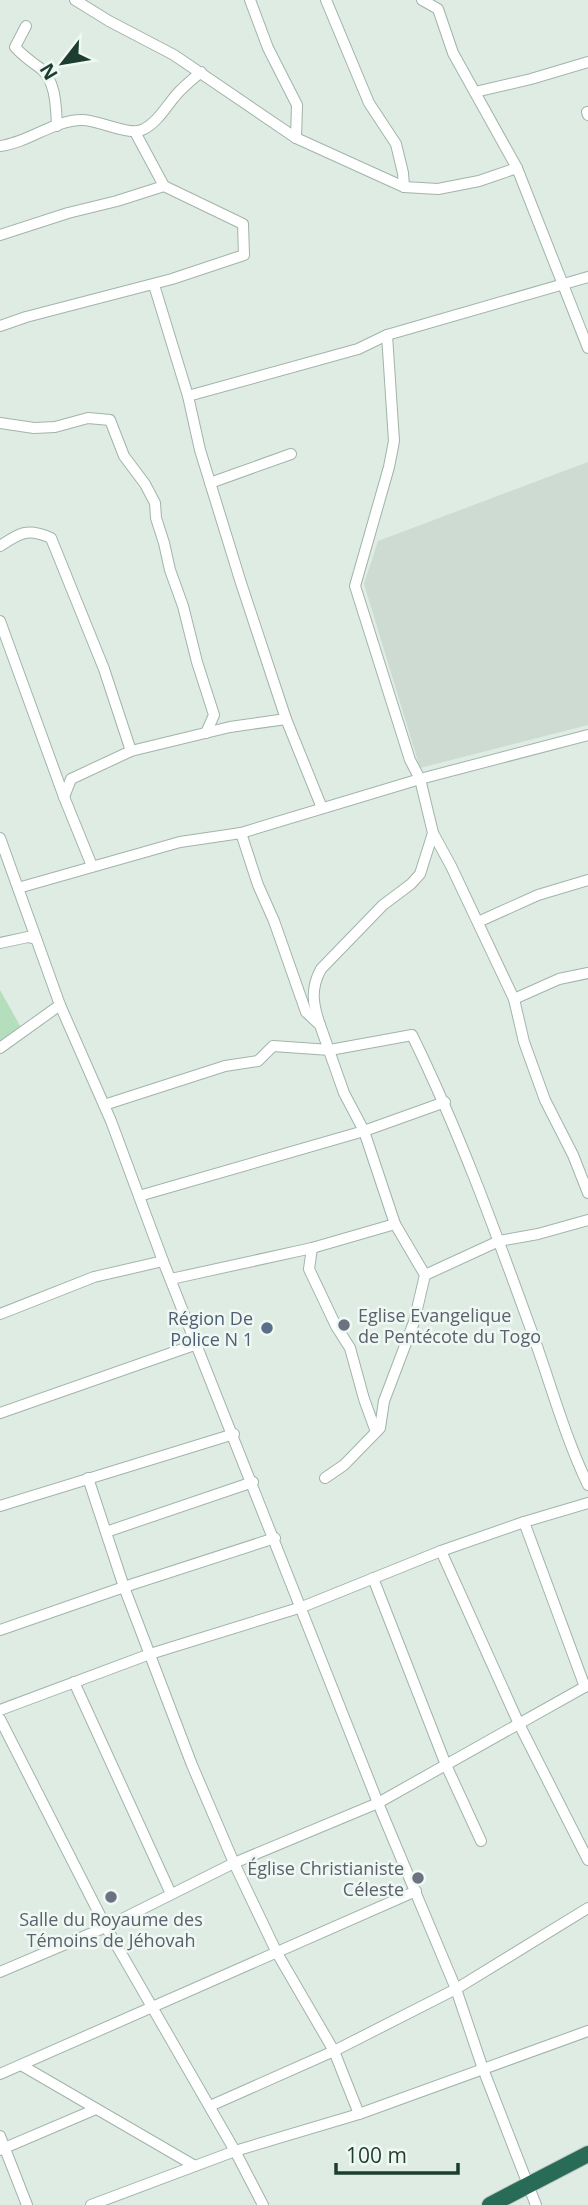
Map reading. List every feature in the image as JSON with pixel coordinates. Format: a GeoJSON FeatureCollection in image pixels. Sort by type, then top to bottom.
{"type":"FeatureCollection","features":[{"type":"Feature","properties":{"kind":"highway"},"geometry":{"type":"LineString","coordinates":[[490,2205],[588,2154]]}},
{"type":"Feature","properties":{"kind":"street"},"geometry":{"type":"LineString","coordinates":[[75,0],[201,72],[296,138],[404,187],[438,189],[479,181],[517,168]]}},
{"type":"Feature","properties":{"kind":"street"},"geometry":{"type":"LineString","coordinates":[[250,0],[268,48],[297,105],[296,138]]}},
{"type":"Feature","properties":{"kind":"street"},"geometry":{"type":"LineString","coordinates":[[326,0],[369,103],[396,144],[404,187]]}},
{"type":"Feature","properties":{"kind":"street"},"geometry":{"type":"LineString","coordinates":[[422,0],[438,9],[453,53],[517,168],[588,348]]}},
{"type":"Feature","properties":{"kind":"street"},"geometry":{"type":"LineString","coordinates":[[26,26],[15,47],[27,61],[42,70],[48,79],[54,92],[57,126]]}},
{"type":"Feature","properties":{"kind":"street"},"geometry":{"type":"LineString","coordinates":[[475,92],[588,62]]}},
{"type":"Feature","properties":{"kind":"street"},"geometry":{"type":"LineString","coordinates":[[0,146],[10,145],[80,120],[135,132],[146,129],[178,92],[201,72]]}},
{"type":"Feature","properties":{"kind":"street"},"geometry":{"type":"LineString","coordinates":[[0,326],[155,285],[244,255],[243,224],[164,187],[135,132]]}},
{"type":"Feature","properties":{"kind":"street"},"geometry":{"type":"LineString","coordinates":[[0,235],[164,187]]}},
{"type":"Feature","properties":{"kind":"street"},"geometry":{"type":"LineString","coordinates":[[187,396],[358,349],[387,335],[588,278]]}},
{"type":"Feature","properties":{"kind":"street"},"geometry":{"type":"LineString","coordinates":[[155,285],[210,483],[286,719],[322,808]]}},
{"type":"Feature","properties":{"kind":"street"},"geometry":{"type":"LineString","coordinates":[[387,335],[394,441],[355,586],[410,760],[420,779],[433,833],[514,999],[524,1042],[545,1100],[573,1155],[588,1193]]}},
{"type":"Feature","properties":{"kind":"street"},"geometry":{"type":"LineString","coordinates":[[0,423],[34,428],[55,427],[88,418],[110,420],[124,456],[145,484],[155,503],[156,518],[170,570],[214,716],[206,733]]}},
{"type":"Feature","properties":{"kind":"street"},"geometry":{"type":"LineString","coordinates":[[210,483],[291,454]]}},
{"type":"Feature","properties":{"kind":"street"},"geometry":{"type":"LineString","coordinates":[[0,546],[18,534],[34,531],[51,538],[104,669],[131,751]]}},
{"type":"Feature","properties":{"kind":"street"},"geometry":{"type":"LineString","coordinates":[[0,621],[92,866]]}},
{"type":"Feature","properties":{"kind":"street"},"geometry":{"type":"LineString","coordinates":[[64,797],[71,779],[131,751],[206,733],[286,719]]}},
{"type":"Feature","properties":{"kind":"street"},"geometry":{"type":"LineString","coordinates":[[18,888],[180,842],[240,833],[420,779],[588,735]]}},
{"type":"Feature","properties":{"kind":"street"},"geometry":{"type":"LineString","coordinates":[[240,833],[306,1012],[320,1026]]}},
{"type":"Feature","properties":{"kind":"street"},"geometry":{"type":"LineString","coordinates":[[325,1478],[344,1465],[380,1427],[384,1401],[414,1322],[425,1275],[396,1224],[364,1131],[344,1093],[313,1006],[314,981],[321,969],[383,905],[420,874],[433,833]]}},
{"type":"Feature","properties":{"kind":"street"},"geometry":{"type":"LineString","coordinates":[[0,838],[60,1005],[104,1105],[378,1803],[456,1989],[483,2068],[536,2205]]}},
{"type":"Feature","properties":{"kind":"street"},"geometry":{"type":"LineString","coordinates":[[478,922],[538,895],[588,880]]}},
{"type":"Feature","properties":{"kind":"street"},"geometry":{"type":"LineString","coordinates":[[0,943],[28,937],[36,939]]}},
{"type":"Feature","properties":{"kind":"street"},"geometry":{"type":"LineString","coordinates":[[514,999],[559,979],[588,973]]}},
{"type":"Feature","properties":{"kind":"street"},"geometry":{"type":"LineString","coordinates":[[0,1048],[60,1005]]}},
{"type":"Feature","properties":{"kind":"street"},"geometry":{"type":"LineString","coordinates":[[104,1105],[225,1066],[258,1060],[272,1046],[330,1050],[412,1035],[445,1102],[499,1241],[573,1455],[588,1485]]}},
{"type":"Feature","properties":{"kind":"street"},"geometry":{"type":"LineString","coordinates":[[139,1196],[364,1131],[445,1102]]}},
{"type":"Feature","properties":{"kind":"street"},"geometry":{"type":"LineString","coordinates":[[425,1275],[499,1241],[538,1234],[588,1220]]}},
{"type":"Feature","properties":{"kind":"street"},"geometry":{"type":"LineString","coordinates":[[171,1279],[312,1248],[396,1224]]}},
{"type":"Feature","properties":{"kind":"street"},"geometry":{"type":"LineString","coordinates":[[312,1248],[309,1269],[336,1326],[350,1348],[376,1432]]}},
{"type":"Feature","properties":{"kind":"street"},"geometry":{"type":"LineString","coordinates":[[0,1314],[94,1277],[163,1261]]}},
{"type":"Feature","properties":{"kind":"street"},"geometry":{"type":"LineString","coordinates":[[0,1413],[197,1344]]}},
{"type":"Feature","properties":{"kind":"street"},"geometry":{"type":"LineString","coordinates":[[0,1506],[234,1434]]}},
{"type":"Feature","properties":{"kind":"street"},"geometry":{"type":"LineString","coordinates":[[88,1478],[124,1587],[192,1765],[234,1863],[277,1953],[334,2051],[359,2114]]}},
{"type":"Feature","properties":{"kind":"street"},"geometry":{"type":"LineString","coordinates":[[106,1532],[253,1482]]}},
{"type":"Feature","properties":{"kind":"street"},"geometry":{"type":"LineString","coordinates":[[0,1710],[150,1654],[302,1607],[441,1551],[588,1503]]}},
{"type":"Feature","properties":{"kind":"street"},"geometry":{"type":"LineString","coordinates":[[0,1972],[106,1927],[234,1863],[378,1803],[586,1686],[524,1522]]}},
{"type":"Feature","properties":{"kind":"street"},"geometry":{"type":"LineString","coordinates":[[0,1630],[275,1538]]}},
{"type":"Feature","properties":{"kind":"street"},"geometry":{"type":"LineString","coordinates":[[441,1551],[519,1724],[588,1860]]}},
{"type":"Feature","properties":{"kind":"street"},"geometry":{"type":"LineString","coordinates":[[373,1578],[446,1765],[481,1841]]}},
{"type":"Feature","properties":{"kind":"street"},"geometry":{"type":"LineString","coordinates":[[74,1682],[172,1894]]}},
{"type":"Feature","properties":{"kind":"street"},"geometry":{"type":"LineString","coordinates":[[0,1719],[106,1927],[210,2106],[263,2205]]}},
{"type":"Feature","properties":{"kind":"street"},"geometry":{"type":"LineString","coordinates":[[0,2074],[416,1891]]}},
{"type":"Feature","properties":{"kind":"street"},"geometry":{"type":"LineString","coordinates":[[210,2106],[334,2051],[456,1989],[588,1908]]}},
{"type":"Feature","properties":{"kind":"street"},"geometry":{"type":"LineString","coordinates":[[91,2205],[235,2151],[359,2114],[588,2031]]}},
{"type":"Feature","properties":{"kind":"street"},"geometry":{"type":"LineString","coordinates":[[20,2065],[195,2166]]}},
{"type":"Feature","properties":{"kind":"street"},"geometry":{"type":"LineString","coordinates":[[2,2149],[96,2109]]}},
{"type":"Feature","properties":{"kind":"street"},"geometry":{"type":"LineString","coordinates":[[0,2136],[2,2149],[27,2205]]}},
{"type":"Feature","properties":{"kind":"shaded area"},"geometry":{"type":"Polygon","coordinates":[[[588,462],[588,725],[420,768],[364,584],[378,541],[588,462]]]}},
{"type":"Feature","properties":{"kind":"green space"},"geometry":{"type":"Polygon","coordinates":[[[0,990],[23,1031],[0,1048],[0,990]]]}},
{"type":"Feature","properties":{"kind":"place","name":"Eglise Evangelique de Pentécote du Togo"},"geometry":{"type":"Point","coordinates":[344,1325]}},
{"type":"Feature","properties":{"kind":"place","name":"Région De Police N 1"},"geometry":{"type":"Point","coordinates":[267,1328]}},
{"type":"Feature","properties":{"kind":"place","name":"Église Christianiste Céleste"},"geometry":{"type":"Point","coordinates":[418,1878]}},
{"type":"Feature","properties":{"kind":"place","name":"Salle du Royaume des Témoins de Jéhovah"},"geometry":{"type":"Point","coordinates":[111,1897]}}]}
